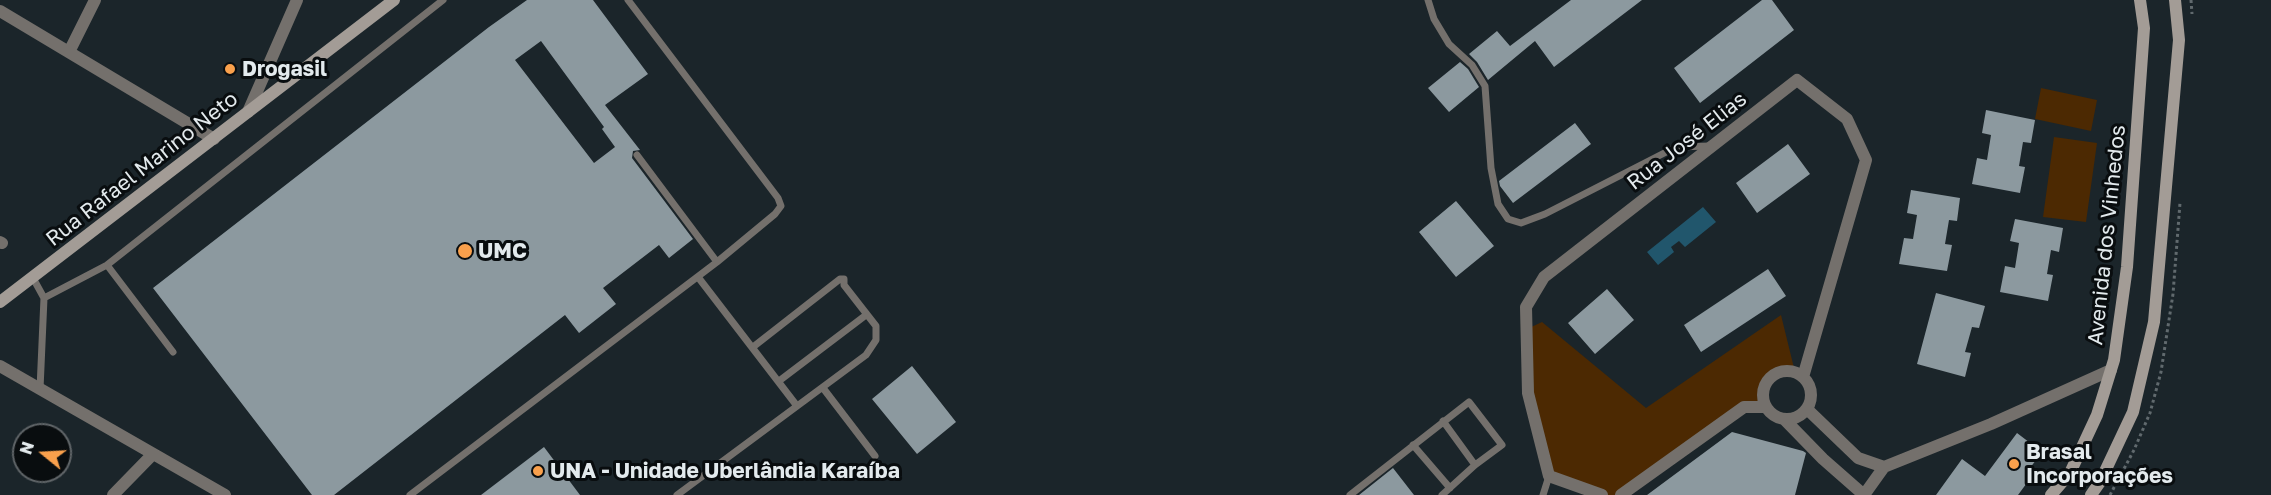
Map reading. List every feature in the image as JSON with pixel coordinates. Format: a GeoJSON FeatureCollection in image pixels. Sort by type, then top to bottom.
{"type":"FeatureCollection","features":[{"type":"Feature","properties":{"kind":"main road","name":"Rua Rafael Marino Neto"},"geometry":{"type":"LineString","coordinates":[[0,302],[394,0]]}},
{"type":"Feature","properties":{"kind":"main road","name":"Avenida dos Vinhedos"},"geometry":{"type":"LineString","coordinates":[[2051,495],[2070,473],[2097,415],[2111,370],[2127,267],[2144,28],[2140,0]]}},
{"type":"Feature","properties":{"kind":"main road"},"geometry":{"type":"LineString","coordinates":[[2091,495],[2100,482],[2133,412],[2154,322],[2179,40],[2175,0]]}},
{"type":"Feature","properties":{"kind":"street"},"geometry":{"type":"LineString","coordinates":[[69,52],[95,0]]}},
{"type":"Feature","properties":{"kind":"street"},"geometry":{"type":"LineString","coordinates":[[248,112],[297,0]]}},
{"type":"Feature","properties":{"kind":"street"},"geometry":{"type":"LineString","coordinates":[[0,11],[214,139]]}},
{"type":"Feature","properties":{"kind":"street","name":"Rua José Elias"},"geometry":{"type":"LineString","coordinates":[[1549,476],[1528,393],[1526,307],[1544,277],[1797,80],[1847,119],[1866,160],[1803,376]]}},
{"type":"Feature","properties":{"kind":"street"},"geometry":{"type":"LineString","coordinates":[[0,366],[225,495]]}},
{"type":"Feature","properties":{"kind":"street"},"geometry":{"type":"LineString","coordinates":[[1784,419],[1823,459],[1864,495],[1884,467],[1991,424],[2111,370]]}},
{"type":"Feature","properties":{"kind":"street"},"geometry":{"type":"LineString","coordinates":[[1787,371],[1803,376],[1811,397],[1807,409],[1799,416],[1784,419],[1777,417],[1766,407],[1763,390],[1772,376],[1787,371]]}},
{"type":"Feature","properties":{"kind":"street"},"geometry":{"type":"LineString","coordinates":[[1621,495],[1744,407],[1766,407]]}},
{"type":"Feature","properties":{"kind":"street"},"geometry":{"type":"LineString","coordinates":[[1807,409],[1858,458],[1884,467]]}},
{"type":"Feature","properties":{"kind":"street"},"geometry":{"type":"LineString","coordinates":[[113,495],[152,455]]}},
{"type":"Feature","properties":{"kind":"street"},"geometry":{"type":"LineString","coordinates":[[1549,476],[1579,491],[1602,495]]}},
{"type":"Feature","properties":{"kind":"lane"},"geometry":{"type":"LineString","coordinates":[[44,298],[107,265],[443,0]]}},
{"type":"Feature","properties":{"kind":"lane"},"geometry":{"type":"LineString","coordinates":[[411,495],[698,277],[775,214],[781,206],[778,198],[628,0]]}},
{"type":"Feature","properties":{"kind":"lane"},"geometry":{"type":"LineString","coordinates":[[1428,0],[1434,19],[1449,44],[1472,65],[1485,86],[1494,184],[1498,204],[1508,219],[1521,223],[1545,214],[1676,147],[1712,146]]}},
{"type":"Feature","properties":{"kind":"lane"},"geometry":{"type":"LineString","coordinates":[[637,155],[717,262]]}},
{"type":"Feature","properties":{"kind":"lane"},"geometry":{"type":"LineString","coordinates":[[107,265],[173,352]]}},
{"type":"Feature","properties":{"kind":"lane"},"geometry":{"type":"LineString","coordinates":[[698,277],[797,406]]}},
{"type":"Feature","properties":{"kind":"lane"},"geometry":{"type":"LineString","coordinates":[[33,278],[44,298],[40,389]]}},
{"type":"Feature","properties":{"kind":"lane"},"geometry":{"type":"LineString","coordinates":[[677,495],[866,355],[876,340],[876,326],[844,285],[844,279],[840,279],[753,347]]}},
{"type":"Feature","properties":{"kind":"lane"},"geometry":{"type":"LineString","coordinates":[[779,381],[866,315]]}},
{"type":"Feature","properties":{"kind":"lane"},"geometry":{"type":"LineString","coordinates":[[823,388],[875,456]]}},
{"type":"Feature","properties":{"kind":"lane"},"geometry":{"type":"LineString","coordinates":[[1350,495],[1469,402],[1502,445],[1475,465],[1442,495]]}},
{"type":"Feature","properties":{"kind":"lane"},"geometry":{"type":"LineString","coordinates":[[1443,421],[1475,465]]}},
{"type":"Feature","properties":{"kind":"lane"},"geometry":{"type":"LineString","coordinates":[[1413,445],[1450,489]]}},
{"type":"Feature","properties":{"kind":"lane"},"geometry":{"type":"LineString","coordinates":[[1543,495],[1549,476]]}},
{"type":"Feature","properties":{"kind":"shaded area"},"geometry":{"type":"Polygon","coordinates":[[[2041,88],[2097,100],[2091,131],[2035,119],[2041,88]]]}},
{"type":"Feature","properties":{"kind":"shaded area"},"geometry":{"type":"Polygon","coordinates":[[[2054,137],[2097,143],[2086,222],[2043,217],[2054,137]]]}},
{"type":"Feature","properties":{"kind":"shaded area"},"geometry":{"type":"Polygon","coordinates":[[[1781,315],[1795,372],[1779,372],[1767,383],[1763,391],[1766,407],[1744,407],[1621,495],[1602,495],[1549,476],[1528,393],[1527,329],[1542,322],[1646,408],[1781,315]]]}},
{"type":"Feature","properties":{"kind":"water"},"geometry":{"type":"Polygon","coordinates":[[[1703,207],[1716,222],[1685,247],[1679,241],[1671,247],[1674,252],[1658,265],[1647,252],[1703,207]]]}},
{"type":"Feature","properties":{"kind":"building"},"geometry":{"type":"Polygon","coordinates":[[[527,0],[593,0],[648,74],[605,105],[640,150],[633,151],[632,158],[693,239],[669,258],[659,245],[603,288],[616,304],[579,333],[565,315],[334,495],[312,495],[153,288],[527,0]],[[541,41],[515,60],[594,163],[615,147],[602,129],[604,127],[541,41]]]}},
{"type":"Feature","properties":{"kind":"building"},"geometry":{"type":"Polygon","coordinates":[[[1571,0],[1642,0],[1554,67],[1535,41],[1488,80],[1469,54],[1497,31],[1510,46],[1571,0]]]}},
{"type":"Feature","properties":{"kind":"building"},"geometry":{"type":"Polygon","coordinates":[[[1762,0],[1772,0],[1794,30],[1700,103],[1674,68],[1762,0]]]}},
{"type":"Feature","properties":{"kind":"building"},"geometry":{"type":"Polygon","coordinates":[[[1460,62],[1468,69],[1479,87],[1449,112],[1428,88],[1460,62]]]}},
{"type":"Feature","properties":{"kind":"building"},"geometry":{"type":"Polygon","coordinates":[[[1986,110],[2035,120],[2031,143],[2023,142],[2019,166],[2025,167],[2020,193],[1972,184],[1977,158],[1987,160],[1991,135],[1982,133],[1986,110]]]}},
{"type":"Feature","properties":{"kind":"building"},"geometry":{"type":"Polygon","coordinates":[[[1575,123],[1591,144],[1513,203],[1500,186],[1499,181],[1575,123]]]}},
{"type":"Feature","properties":{"kind":"building"},"geometry":{"type":"Polygon","coordinates":[[[1788,144],[1810,174],[1757,213],[1736,183],[1788,144]]]}},
{"type":"Feature","properties":{"kind":"building"},"geometry":{"type":"Polygon","coordinates":[[[1911,190],[1960,198],[1957,221],[1949,220],[1945,244],[1952,245],[1947,271],[1899,264],[1904,238],[1913,239],[1917,215],[1907,213],[1911,190]]]}},
{"type":"Feature","properties":{"kind":"building"},"geometry":{"type":"Polygon","coordinates":[[[1456,201],[1494,246],[1456,277],[1419,232],[1456,201]]]}},
{"type":"Feature","properties":{"kind":"building"},"geometry":{"type":"Polygon","coordinates":[[[2015,219],[2063,228],[2059,252],[2051,250],[2047,274],[2053,275],[2048,301],[2000,292],[2005,266],[2015,268],[2019,243],[2010,241],[2015,219]]]}},
{"type":"Feature","properties":{"kind":"building"},"geometry":{"type":"Polygon","coordinates":[[[1768,269],[1786,296],[1701,352],[1684,325],[1768,269]]]}},
{"type":"Feature","properties":{"kind":"building"},"geometry":{"type":"Polygon","coordinates":[[[1607,289],[1634,320],[1595,354],[1568,323],[1607,289]]]}},
{"type":"Feature","properties":{"kind":"building"},"geometry":{"type":"Polygon","coordinates":[[[1936,293],[1985,306],[1979,328],[1972,327],[1965,352],[1971,353],[1965,377],[1917,364],[1936,293]]]}},
{"type":"Feature","properties":{"kind":"building"},"geometry":{"type":"Polygon","coordinates":[[[912,366],[956,422],[917,454],[872,399],[912,366]]]}},
{"type":"Feature","properties":{"kind":"building"},"geometry":{"type":"Polygon","coordinates":[[[1732,432],[1806,453],[1795,495],[1647,495],[1732,432]]]}},
{"type":"Feature","properties":{"kind":"building","name":"Brasal Incorporações"},"geometry":{"type":"Polygon","coordinates":[[[2017,433],[2042,452],[2030,468],[2035,472],[2018,495],[1936,495],[1962,459],[1985,476],[2017,433]]]}},
{"type":"Feature","properties":{"kind":"building","name":"UNA - Unidade Uberlândia Karaíba"},"geometry":{"type":"Polygon","coordinates":[[[544,447],[580,495],[481,495],[544,447]]]}},
{"type":"Feature","properties":{"kind":"building"},"geometry":{"type":"Polygon","coordinates":[[[1393,468],[1414,495],[1359,495],[1393,468]]]}},
{"type":"Feature","properties":{"kind":"place","name":"Drogasil"},"geometry":{"type":"Point","coordinates":[230,69]}},
{"type":"Feature","properties":{"kind":"place","name":"UMC"},"geometry":{"type":"Point","coordinates":[465,251]}},
{"type":"Feature","properties":{"kind":"place","name":"Brasal Incorporações"},"geometry":{"type":"Point","coordinates":[2014,464]}},
{"type":"Feature","properties":{"kind":"place","name":"UNA - Unidade Uberlândia Karaíba"},"geometry":{"type":"Point","coordinates":[538,471]}}]}
